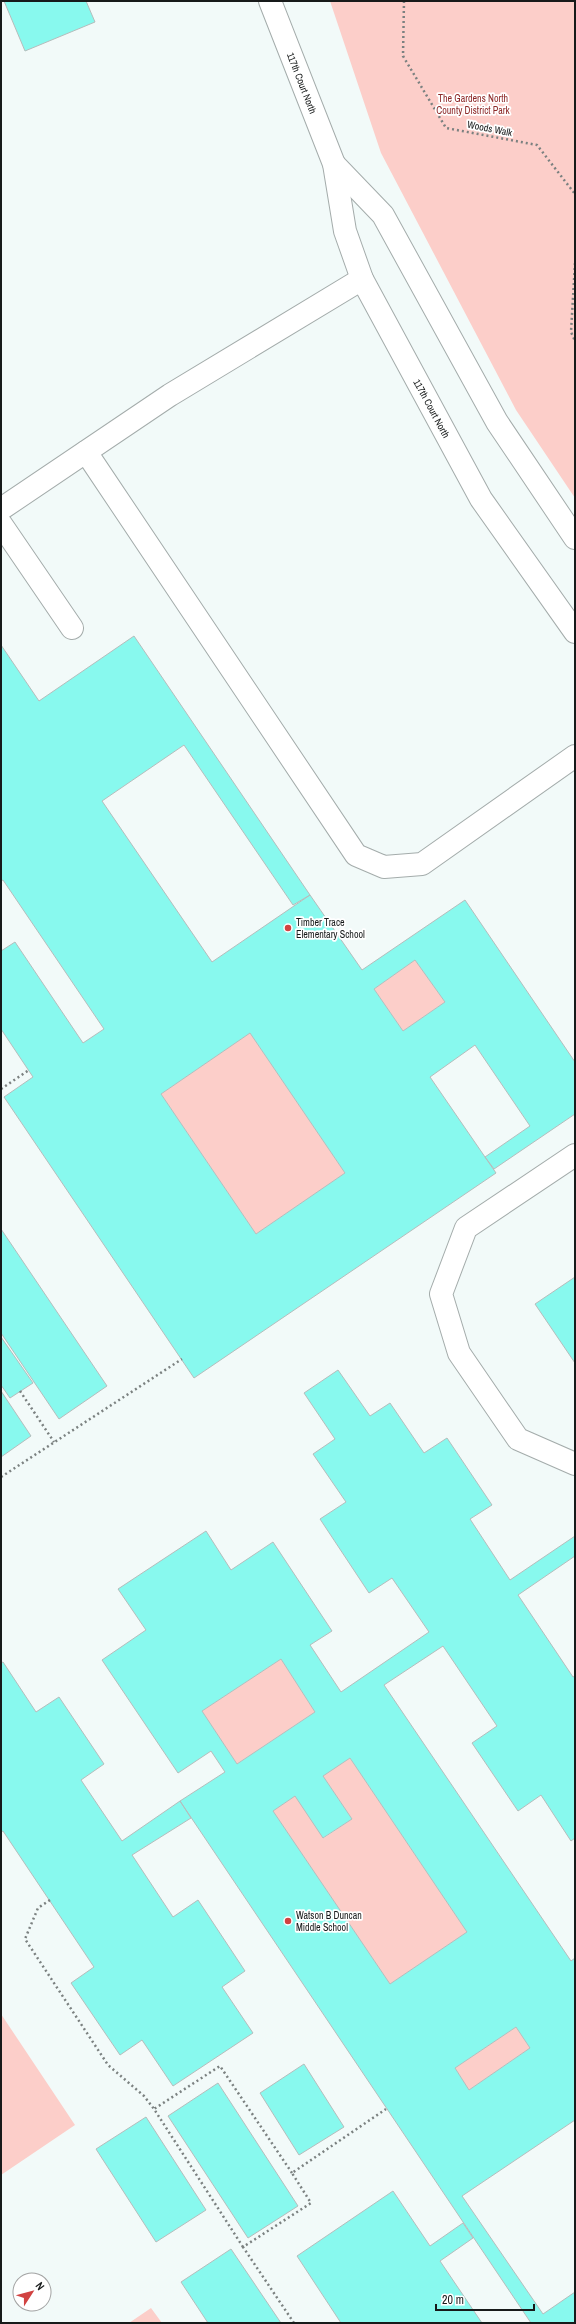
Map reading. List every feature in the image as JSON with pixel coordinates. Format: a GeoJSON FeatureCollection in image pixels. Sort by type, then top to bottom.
{"type":"FeatureCollection","features":[{"type":"Feature","properties":{"kind":"street","name":"117th Court North"},"geometry":{"type":"LineString","coordinates":[[270,1],[334,164],[345,231],[362,279],[481,499],[575,632]]}},
{"type":"Feature","properties":{"kind":"street","name":"117th Court North"},"geometry":{"type":"LineString","coordinates":[[334,164],[383,215],[497,422],[575,538]]}},
{"type":"Feature","properties":{"kind":"street"},"geometry":{"type":"LineString","coordinates":[[1,509],[170,395],[362,279]]}},
{"type":"Feature","properties":{"kind":"street"},"geometry":{"type":"LineString","coordinates":[[86,452],[356,855],[384,867],[422,864],[575,756]]}},
{"type":"Feature","properties":{"kind":"street"},"geometry":{"type":"LineString","coordinates":[[1,524],[72,628]]}},
{"type":"Feature","properties":{"kind":"street"},"geometry":{"type":"LineString","coordinates":[[575,1155],[466,1228],[441,1294],[459,1353],[518,1439],[575,1464]]}},
{"type":"Feature","properties":{"kind":"path","name":"Woods Walk"},"geometry":{"type":"LineString","coordinates":[[404,1],[404,56],[446,128],[537,145],[575,194]]}},
{"type":"Feature","properties":{"kind":"path"},"geometry":{"type":"LineString","coordinates":[[575,263],[571,332],[575,341]]}},
{"type":"Feature","properties":{"kind":"path"},"geometry":{"type":"LineString","coordinates":[[1,1089],[29,1070]]}},
{"type":"Feature","properties":{"kind":"path"},"geometry":{"type":"LineString","coordinates":[[1,1477],[182,1358]]}},
{"type":"Feature","properties":{"kind":"path"},"geometry":{"type":"LineString","coordinates":[[20,1391],[54,1442]]}},
{"type":"Feature","properties":{"kind":"path"},"geometry":{"type":"LineString","coordinates":[[50,1900],[38,1908],[25,1939],[108,2065],[144,2096],[154,2109],[294,2323]]}},
{"type":"Feature","properties":{"kind":"path"},"geometry":{"type":"LineString","coordinates":[[154,2109],[220,2066],[292,2173],[311,2203],[243,2247]]}},
{"type":"Feature","properties":{"kind":"path"},"geometry":{"type":"LineString","coordinates":[[292,2173],[386,2109]]}},
{"type":"Feature","properties":{"kind":"green space","name":"The Gardens North County District Park"},"geometry":{"type":"Polygon","coordinates":[[[330,1],[575,1],[575,498],[516,410],[381,153],[330,1]]]}},
{"type":"Feature","properties":{"kind":"green space"},"geometry":{"type":"Polygon","coordinates":[[[415,960],[445,1002],[403,1031],[374,989],[415,960]]]}},
{"type":"Feature","properties":{"kind":"green space"},"geometry":{"type":"Polygon","coordinates":[[[250,1033],[345,1173],[256,1234],[161,1094],[250,1033]]]}},
{"type":"Feature","properties":{"kind":"green space"},"geometry":{"type":"Polygon","coordinates":[[[281,1659],[315,1712],[237,1764],[202,1711],[281,1659]]]}},
{"type":"Feature","properties":{"kind":"green space"},"geometry":{"type":"Polygon","coordinates":[[[350,1758],[467,1932],[390,1984],[273,1811],[295,1796],[324,1838],[352,1819],[323,1776],[350,1758]]]}},
{"type":"Feature","properties":{"kind":"green space"},"geometry":{"type":"Polygon","coordinates":[[[1,2014],[75,2125],[1,2175],[1,2014]]]}},
{"type":"Feature","properties":{"kind":"green space"},"geometry":{"type":"Polygon","coordinates":[[[516,2027],[530,2048],[469,2090],[455,2068],[516,2027]]]}},
{"type":"Feature","properties":{"kind":"green space"},"geometry":{"type":"Polygon","coordinates":[[[151,2308],[162,2323],[129,2323],[151,2308]]]}},
{"type":"Feature","properties":{"kind":"building"},"geometry":{"type":"Polygon","coordinates":[[[4,1],[86,1],[95,22],[25,51],[4,1]]]}},
{"type":"Feature","properties":{"kind":"building"},"geometry":{"type":"Polygon","coordinates":[[[134,636],[362,970],[465,900],[575,1062],[575,1114],[494,1169],[485,1157],[496,1173],[194,1378],[4,1097],[33,1077],[1,1029],[1,951],[15,942],[83,1043],[104,1029],[3,880],[1,881],[1,645],[39,701],[134,636]],[[184,745],[102,801],[212,962],[310,895],[293,905],[184,745]],[[415,960],[374,989],[403,1031],[445,1002],[415,960]],[[250,1033],[161,1094],[256,1234],[345,1173],[250,1033]],[[475,1045],[430,1077],[485,1157],[530,1126],[475,1045]]]}},
{"type":"Feature","properties":{"kind":"building"},"geometry":{"type":"Polygon","coordinates":[[[1,1229],[107,1386],[59,1419],[1,1333],[1,1229]]]}},
{"type":"Feature","properties":{"kind":"building"},"geometry":{"type":"Polygon","coordinates":[[[575,1277],[575,1363],[535,1304],[575,1277]]]}},
{"type":"Feature","properties":{"kind":"building"},"geometry":{"type":"Polygon","coordinates":[[[1,1337],[33,1383],[10,1398],[1,1385],[1,1337]]]}},
{"type":"Feature","properties":{"kind":"building"},"geometry":{"type":"Polygon","coordinates":[[[338,1370],[370,1416],[390,1403],[424,1453],[447,1438],[492,1505],[470,1519],[510,1580],[575,1536],[575,1556],[518,1595],[573,1677],[575,1676],[575,1838],[571,1841],[541,1795],[518,1811],[472,1743],[497,1726],[443,1646],[384,1685],[571,1961],[575,1958],[575,2120],[462,2196],[543,2314],[575,2292],[575,2323],[531,2323],[180,1801],[225,1772],[211,1751],[178,1773],[102,1660],[146,1630],[118,1589],[206,1531],[231,1570],[273,1542],[332,1631],[310,1645],[341,1692],[429,1632],[392,1578],[369,1593],[320,1519],[346,1502],[313,1454],[335,1439],[304,1393],[338,1370]],[[281,1659],[202,1711],[237,1764],[315,1712],[281,1659]],[[350,1758],[323,1776],[352,1819],[323,1838],[295,1796],[273,1811],[390,1984],[467,1932],[350,1758]],[[516,2027],[455,2068],[469,2090],[530,2048],[516,2027]]]}},
{"type":"Feature","properties":{"kind":"building"},"geometry":{"type":"Polygon","coordinates":[[[1,1391],[31,1436],[1,1457],[1,1391]]]}},
{"type":"Feature","properties":{"kind":"building"},"geometry":{"type":"Polygon","coordinates":[[[3,1662],[36,1712],[59,1697],[104,1764],[81,1780],[122,1841],[180,1801],[191,1818],[132,1855],[173,1917],[198,1900],[245,1971],[222,1987],[253,2033],[173,2086],[142,2040],[120,2055],[71,1983],[94,1967],[3,1831],[1,1832],[1,1663],[3,1662]]]}},
{"type":"Feature","properties":{"kind":"building"},"geometry":{"type":"Polygon","coordinates":[[[304,2064],[344,2127],[299,2155],[260,2093],[304,2064]]]}},
{"type":"Feature","properties":{"kind":"building"},"geometry":{"type":"Polygon","coordinates":[[[218,2083],[298,2206],[248,2238],[168,2116],[218,2083]]]}},
{"type":"Feature","properties":{"kind":"building"},"geometry":{"type":"Polygon","coordinates":[[[146,2117],[206,2210],[156,2242],[96,2149],[146,2117]]]}},
{"type":"Feature","properties":{"kind":"building"},"geometry":{"type":"Polygon","coordinates":[[[393,2191],[430,2246],[463,2223],[473,2238],[440,2261],[482,2323],[341,2323],[297,2256],[393,2191]]]}},
{"type":"Feature","properties":{"kind":"building"},"geometry":{"type":"Polygon","coordinates":[[[231,2249],[281,2323],[208,2323],[181,2282],[231,2249]]]}},
{"type":"Feature","properties":{"kind":"place","name":"Timber Trace Elementary School"},"geometry":{"type":"Point","coordinates":[288,928]}},
{"type":"Feature","properties":{"kind":"place","name":"Watson B Duncan Middle School"},"geometry":{"type":"Point","coordinates":[288,1921]}}]}
